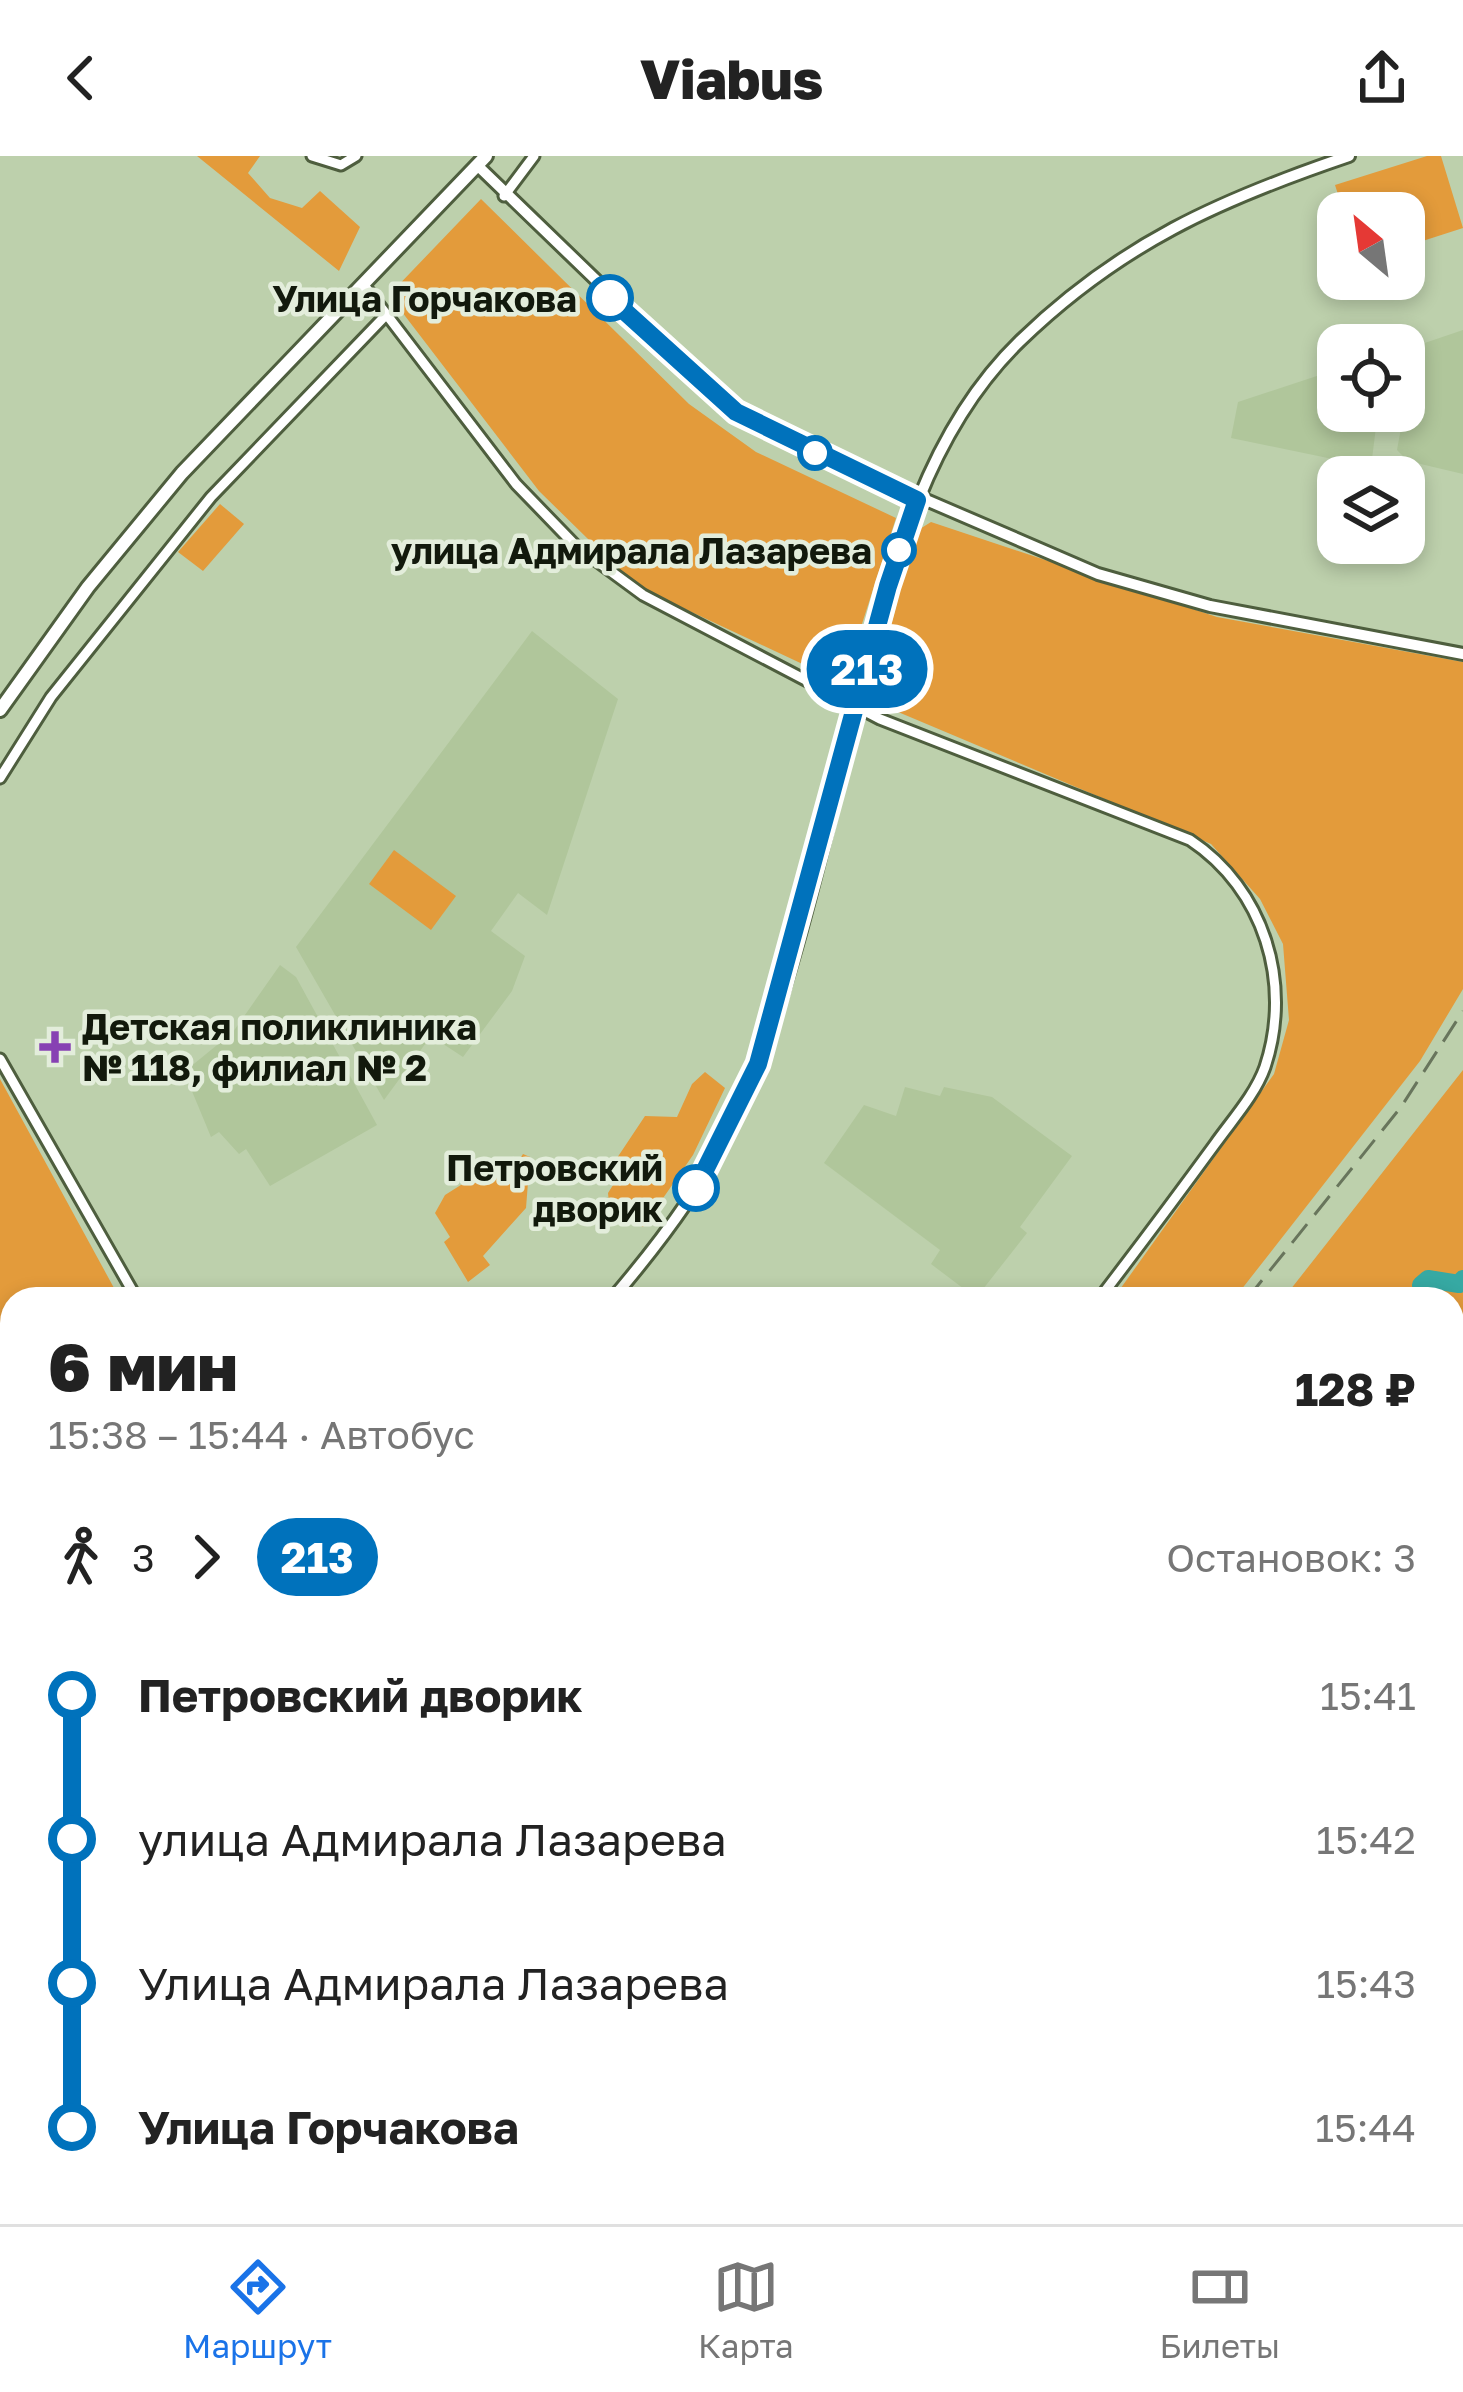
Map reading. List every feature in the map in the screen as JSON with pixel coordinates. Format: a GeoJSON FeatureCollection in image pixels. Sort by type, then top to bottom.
{"type":"FeatureCollection","features":[{"type":"Feature","properties":{"kind":"main road"},"geometry":{"type":"LineString","coordinates":[[0,710],[88,586],[182,473],[482,161]]}},
{"type":"Feature","properties":{"kind":"street"},"geometry":{"type":"LineString","coordinates":[[312,156],[341,165],[356,156]]}},
{"type":"Feature","properties":{"kind":"street"},"geometry":{"type":"LineString","coordinates":[[504,196],[534,156]]}},
{"type":"Feature","properties":{"kind":"street"},"geometry":{"type":"LineString","coordinates":[[621,1287],[685,1207],[747,1094],[917,500],[953,430],[1017,343],[1121,255],[1231,196],[1349,156]]}},
{"type":"Feature","properties":{"kind":"street"},"geometry":{"type":"LineString","coordinates":[[482,161],[504,196],[736,412],[917,500],[1051,557],[1143,588],[1463,654]]}},
{"type":"Feature","properties":{"kind":"street"},"geometry":{"type":"LineString","coordinates":[[364,285],[516,484],[575,545],[643,595],[857,707],[1190,840],[1220,863],[1264,930],[1276,996],[1264,1067],[1242,1106],[1108,1287]]}},
{"type":"Feature","properties":{"kind":"street"},"geometry":{"type":"LineString","coordinates":[[0,778],[51,698],[211,497],[386,315]]}},
{"type":"Feature","properties":{"kind":"street"},"geometry":{"type":"LineString","coordinates":[[0,1059],[129,1287]]}},
{"type":"Feature","properties":{"kind":"shaded area"},"geometry":{"type":"Polygon","coordinates":[[[197,156],[260,156],[248,173],[270,198],[302,208],[320,191],[360,227],[339,271],[197,156]]]}},
{"type":"Feature","properties":{"kind":"shaded area"},"geometry":{"type":"Polygon","coordinates":[[[1427,156],[1441,156],[1463,228],[1425,240],[1425,192],[1337,192],[1335,185],[1427,156]]]}},
{"type":"Feature","properties":{"kind":"shaded area"},"geometry":{"type":"Polygon","coordinates":[[[481,199],[689,404],[756,452],[896,518],[843,683],[636,586],[539,491],[389,295],[481,199]]]}},
{"type":"Feature","properties":{"kind":"shaded area"},"geometry":{"type":"Polygon","coordinates":[[[1463,330],[1463,474],[1425,465],[1425,456],[1403,456],[1397,450],[1400,432],[1425,432],[1425,343],[1463,330]]]}},
{"type":"Feature","properties":{"kind":"shaded area"},"geometry":{"type":"Polygon","coordinates":[[[1317,376],[1317,432],[1375,432],[1372,456],[1318,456],[1231,438],[1238,402],[1317,376]]]}},
{"type":"Feature","properties":{"kind":"shaded area"},"geometry":{"type":"Polygon","coordinates":[[[220,504],[244,524],[203,571],[178,552],[220,504]]]}},
{"type":"Feature","properties":{"kind":"shaded area"},"geometry":{"type":"Polygon","coordinates":[[[931,522],[1217,617],[1463,662],[1463,989],[1420,1061],[1243,1287],[1122,1287],[1274,1074],[1289,1020],[1283,944],[1260,899],[1211,844],[891,709],[878,691],[881,665],[915,532],[931,522]]]}},
{"type":"Feature","properties":{"kind":"shaded area"},"geometry":{"type":"Polygon","coordinates":[[[532,631],[618,699],[547,915],[518,893],[491,931],[525,956],[512,991],[463,1057],[431,1036],[384,1100],[296,947],[532,631]]]}},
{"type":"Feature","properties":{"kind":"shaded area"},"geometry":{"type":"Polygon","coordinates":[[[394,850],[456,896],[431,930],[369,884],[394,850]]]}},
{"type":"Feature","properties":{"kind":"shaded area"},"geometry":{"type":"Polygon","coordinates":[[[280,965],[296,977],[377,1125],[270,1186],[246,1149],[239,1154],[219,1132],[211,1137],[184,1072],[233,1032],[280,965]]]}},
{"type":"Feature","properties":{"kind":"shaded area"},"geometry":{"type":"Polygon","coordinates":[[[1463,1070],[1463,1287],[1292,1287],[1463,1070]]]}},
{"type":"Feature","properties":{"kind":"shaded area"},"geometry":{"type":"Polygon","coordinates":[[[705,1072],[725,1088],[693,1155],[643,1227],[609,1203],[608,1193],[620,1174],[611,1167],[645,1116],[677,1117],[692,1084],[705,1072]]]}},
{"type":"Feature","properties":{"kind":"shaded area"},"geometry":{"type":"Polygon","coordinates":[[[0,1079],[113,1287],[0,1287],[0,1079]]]}},
{"type":"Feature","properties":{"kind":"shaded area"},"geometry":{"type":"Polygon","coordinates":[[[905,1087],[940,1096],[944,1087],[992,1097],[1072,1156],[1020,1227],[1027,1233],[985,1287],[961,1287],[931,1264],[940,1250],[824,1163],[864,1105],[896,1116],[905,1087]]]}},
{"type":"Feature","properties":{"kind":"shaded area"},"geometry":{"type":"Polygon","coordinates":[[[523,1154],[530,1157],[526,1208],[483,1256],[490,1265],[468,1282],[444,1242],[450,1237],[435,1213],[445,1195],[491,1166],[510,1174],[523,1154]]]}},
{"type":"Feature","properties":{"kind":"waterway"},"geometry":{"type":"LineString","coordinates":[[1421,1287],[1428,1279],[1459,1284],[1463,1279]]}},
{"type":"Feature","properties":{"kind":"railway"},"geometry":{"type":"LineString","coordinates":[[1257,1287],[1401,1107],[1463,1011]]}},
{"type":"Feature","properties":{"kind":"bus line","name":"213"},"geometry":{"type":"LineString","coordinates":[[610,298],[736,412],[917,500],[888,586],[758,1064],[696,1188]]}},
{"type":"Feature","properties":{"kind":"place","name":"Улица Горчакова"},"geometry":{"type":"Point","coordinates":[610,298]}},
{"type":"Feature","properties":{"kind":"place","name":"улица Адмирала Лазарева"},"geometry":{"type":"Point","coordinates":[899,550]}},
{"type":"Feature","properties":{"kind":"place","name":"Детская поликлиника № 118, филиал № 2"},"geometry":{"type":"Point","coordinates":[55,1047]}},
{"type":"Feature","properties":{"kind":"place","name":"Петровский дворик"},"geometry":{"type":"Point","coordinates":[696,1188]}}]}
